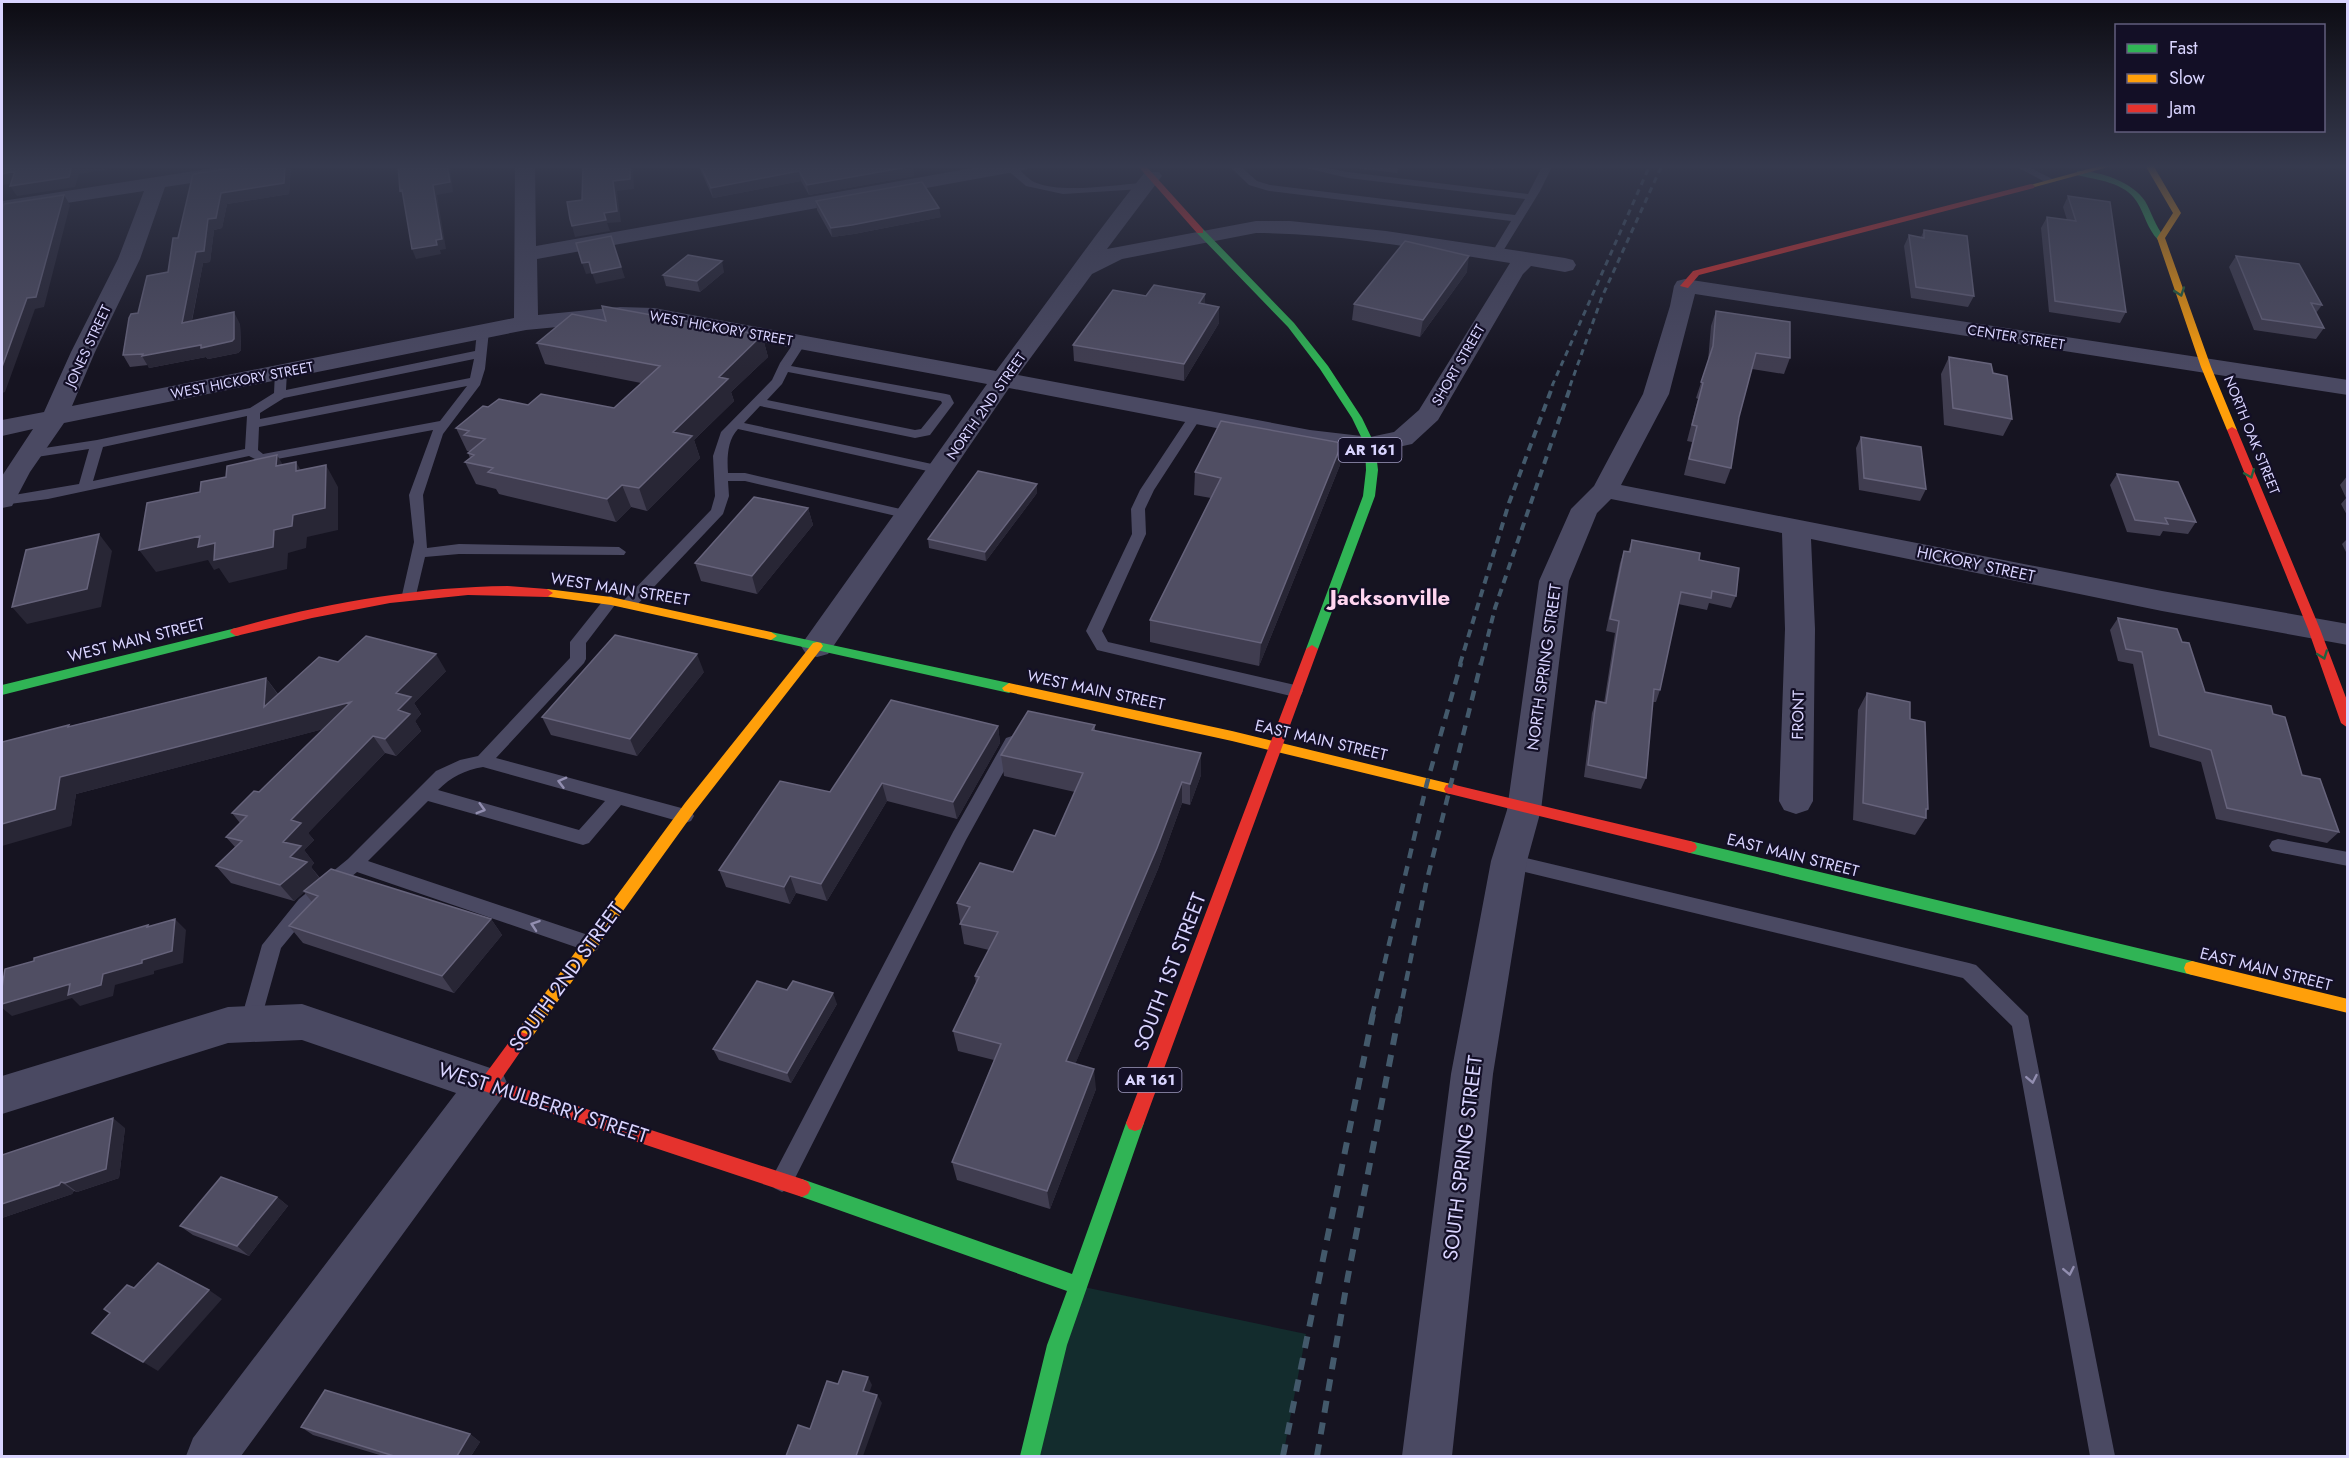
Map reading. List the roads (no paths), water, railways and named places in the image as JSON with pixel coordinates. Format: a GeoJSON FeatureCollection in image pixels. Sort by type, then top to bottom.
{"type":"FeatureCollection","features":[{"type":"Feature","properties":{"kind":"main road","name":"AR 161"},"geometry":{"type":"LineString","coordinates":[[1200,233],[1291,325],[1324,368],[1357,418],[1370,445],[1372,470],[1369,496],[1295,691]]}},
{"type":"Feature","properties":{"kind":"main road"},"geometry":{"type":"LineString","coordinates":[[1685,286],[1696,273],[1850,233]]}},
{"type":"Feature","properties":{"kind":"main road","name":"NORTH OAK STREET"},"geometry":{"type":"LineString","coordinates":[[2156,233],[2161,238],[2206,367],[2314,629],[2348,723]]}},
{"type":"Feature","properties":{"kind":"main road"},"geometry":{"type":"LineString","coordinates":[[2161,238],[2164,233]]}},
{"type":"Feature","properties":{"kind":"main road","name":"WEST MAIN STREET"},"geometry":{"type":"LineString","coordinates":[[2,690],[245,630],[409,595],[456,590],[518,590],[629,604],[1232,736]]}},
{"type":"Feature","properties":{"kind":"main road","name":"SOUTH 2ND STREET"},"geometry":{"type":"LineString","coordinates":[[486,1085],[686,816],[817,646]]}},
{"type":"Feature","properties":{"kind":"main road","name":"SOUTH 1ST STREET"},"geometry":{"type":"LineString","coordinates":[[1030,1456],[1057,1345],[1154,1068],[1233,864],[1252,804],[1295,691]]}},
{"type":"Feature","properties":{"kind":"main road","name":"EAST MAIN STREET"},"geometry":{"type":"LineString","coordinates":[[1232,736],[2348,1006]]}},
{"type":"Feature","properties":{"kind":"main road","name":"WEST MULBERRY STREET"},"geometry":{"type":"LineString","coordinates":[[486,1085],[782,1181],[1079,1286]]}},
{"type":"Feature","properties":{"kind":"street","name":"JONES STREET"},"geometry":{"type":"LineString","coordinates":[[2,500],[55,417],[83,352],[129,259],[138,233]]}},
{"type":"Feature","properties":{"kind":"street"},"geometry":{"type":"LineString","coordinates":[[525,233],[525,323]]}},
{"type":"Feature","properties":{"kind":"street"},"geometry":{"type":"LineString","coordinates":[[525,255],[646,233]]}},
{"type":"Feature","properties":{"kind":"street"},"geometry":{"type":"LineString","coordinates":[[1084,269],[1106,233]]}},
{"type":"Feature","properties":{"kind":"street","name":"NORTH 2ND STREET"},"geometry":{"type":"LineString","coordinates":[[817,646],[1084,269],[1101,258],[1117,253],[1220,233]]}},
{"type":"Feature","properties":{"kind":"street","name":"NORTH 2ND STREET"},"geometry":{"type":"LineString","coordinates":[[1348,233],[1565,265]]}},
{"type":"Feature","properties":{"kind":"street","name":"SHORT STREET"},"geometry":{"type":"LineString","coordinates":[[1370,445],[1403,438],[1430,415],[1514,271],[1526,259]]}},
{"type":"Feature","properties":{"kind":"street","name":"CENTER STREET"},"geometry":{"type":"LineString","coordinates":[[1685,286],[2348,388]]}},
{"type":"Feature","properties":{"kind":"street","name":"NORTH SPRING STREET"},"geometry":{"type":"LineString","coordinates":[[1509,861],[1524,810],[1554,581],[1585,509],[1605,490],[1656,394],[1682,306],[1685,286]]}},
{"type":"Feature","properties":{"kind":"street","name":"WEST HICKORY STREET"},"geometry":{"type":"LineString","coordinates":[[2,428],[55,417],[281,383],[482,343],[525,323],[620,314],[654,315],[1311,438],[1370,445]]}},
{"type":"Feature","properties":{"kind":"street","name":"HICKORY STREET"},"geometry":{"type":"LineString","coordinates":[[1605,490],[1796,526],[2103,590],[2348,635]]}},
{"type":"Feature","properties":{"kind":"street","name":"FRONT"},"geometry":{"type":"LineString","coordinates":[[1796,526],[1800,628],[1797,801]]}},
{"type":"Feature","properties":{"kind":"street","name":"SOUTH SPRING STREET"},"geometry":{"type":"LineString","coordinates":[[1427,1456],[1472,1074],[1509,861]]}},
{"type":"Feature","properties":{"kind":"street","name":"WEST MULBERRY STREET"},"geometry":{"type":"LineString","coordinates":[[2,1095],[197,1033],[228,1025],[250,1023],[302,1022],[486,1085]]}},
{"type":"Feature","properties":{"kind":"street","name":"SOUTH 2ND STREET"},"geometry":{"type":"LineString","coordinates":[[211,1456],[486,1085]]}},
{"type":"Feature","properties":{"kind":"lane"},"geometry":{"type":"LineString","coordinates":[[1496,254],[1509,233]]}},
{"type":"Feature","properties":{"kind":"lane"},"geometry":{"type":"LineString","coordinates":[[629,604],[718,511],[722,496],[720,456],[728,432],[778,381],[801,341]]}},
{"type":"Feature","properties":{"kind":"lane"},"geometry":{"type":"LineString","coordinates":[[409,595],[421,542],[416,495],[436,434],[475,381],[482,343]]}},
{"type":"Feature","properties":{"kind":"lane"},"geometry":{"type":"LineString","coordinates":[[758,402],[915,434],[925,432],[948,403],[946,398],[784,368]]}},
{"type":"Feature","properties":{"kind":"lane"},"geometry":{"type":"LineString","coordinates":[[30,453],[97,444],[475,381]]}},
{"type":"Feature","properties":{"kind":"lane"},"geometry":{"type":"LineString","coordinates":[[251,452],[254,417],[281,383]]}},
{"type":"Feature","properties":{"kind":"lane"},"geometry":{"type":"LineString","coordinates":[[1196,416],[1138,509],[1139,534],[1094,631],[1102,646],[1295,691]]}},
{"type":"Feature","properties":{"kind":"lane"},"geometry":{"type":"LineString","coordinates":[[2,500],[85,488],[251,452],[261,458],[444,424]]}},
{"type":"Feature","properties":{"kind":"lane"},"geometry":{"type":"LineString","coordinates":[[735,425],[941,470]]}},
{"type":"Feature","properties":{"kind":"lane"},"geometry":{"type":"LineString","coordinates":[[85,488],[97,444]]}},
{"type":"Feature","properties":{"kind":"lane"},"geometry":{"type":"LineString","coordinates":[[721,477],[745,477],[909,515]]}},
{"type":"Feature","properties":{"kind":"lane"},"geometry":{"type":"LineString","coordinates":[[418,553],[459,549],[619,552]]}},
{"type":"Feature","properties":{"kind":"lane"},"geometry":{"type":"LineString","coordinates":[[483,761],[579,659],[578,642],[611,601]]}},
{"type":"Feature","properties":{"kind":"lane"},"geometry":{"type":"LineString","coordinates":[[782,1181],[959,837],[1015,736]]}},
{"type":"Feature","properties":{"kind":"lane"},"geometry":{"type":"LineString","coordinates":[[250,1023],[272,945],[306,904],[354,864],[442,776],[466,764],[483,761],[686,816]]}},
{"type":"Feature","properties":{"kind":"lane"},"geometry":{"type":"LineString","coordinates":[[424,793],[583,838],[618,797]]}},
{"type":"Feature","properties":{"kind":"lane"},"geometry":{"type":"LineString","coordinates":[[2278,846],[2348,859]]}},
{"type":"Feature","properties":{"kind":"lane"},"geometry":{"type":"LineString","coordinates":[[1509,861],[1969,971],[2021,1022],[2103,1456]]}},
{"type":"Feature","properties":{"kind":"lane"},"geometry":{"type":"LineString","coordinates":[[354,864],[590,944]]}},
{"type":"Feature","properties":{"kind":"railway"},"geometry":{"type":"LineString","coordinates":[[1552,386],[1620,233]]}},
{"type":"Feature","properties":{"kind":"railway"},"geometry":{"type":"LineString","coordinates":[[1570,386],[1602,297],[1631,233]]}},
{"type":"Feature","properties":{"kind":"railway"},"geometry":{"type":"LineString","coordinates":[[1460,664],[1509,503],[1553,385]]}},
{"type":"Feature","properties":{"kind":"railway"},"geometry":{"type":"LineString","coordinates":[[1481,664],[1495,608],[1571,385]]}},
{"type":"Feature","properties":{"kind":"railway"},"geometry":{"type":"LineString","coordinates":[[1372,1016],[1427,783],[1461,663]]}},
{"type":"Feature","properties":{"kind":"railway"},"geometry":{"type":"LineString","coordinates":[[1399,1016],[1426,884],[1481,663]]}},
{"type":"Feature","properties":{"kind":"railway"},"geometry":{"type":"LineString","coordinates":[[1283,1456],[1373,1014]]}},
{"type":"Feature","properties":{"kind":"railway"},"geometry":{"type":"LineString","coordinates":[[1317,1456],[1348,1276],[1399,1014]]}},
{"type":"Feature","properties":{"kind":"district","name":"Jacksonville"},"geometry":{"type":"Point","coordinates":[1390,597]}}]}
